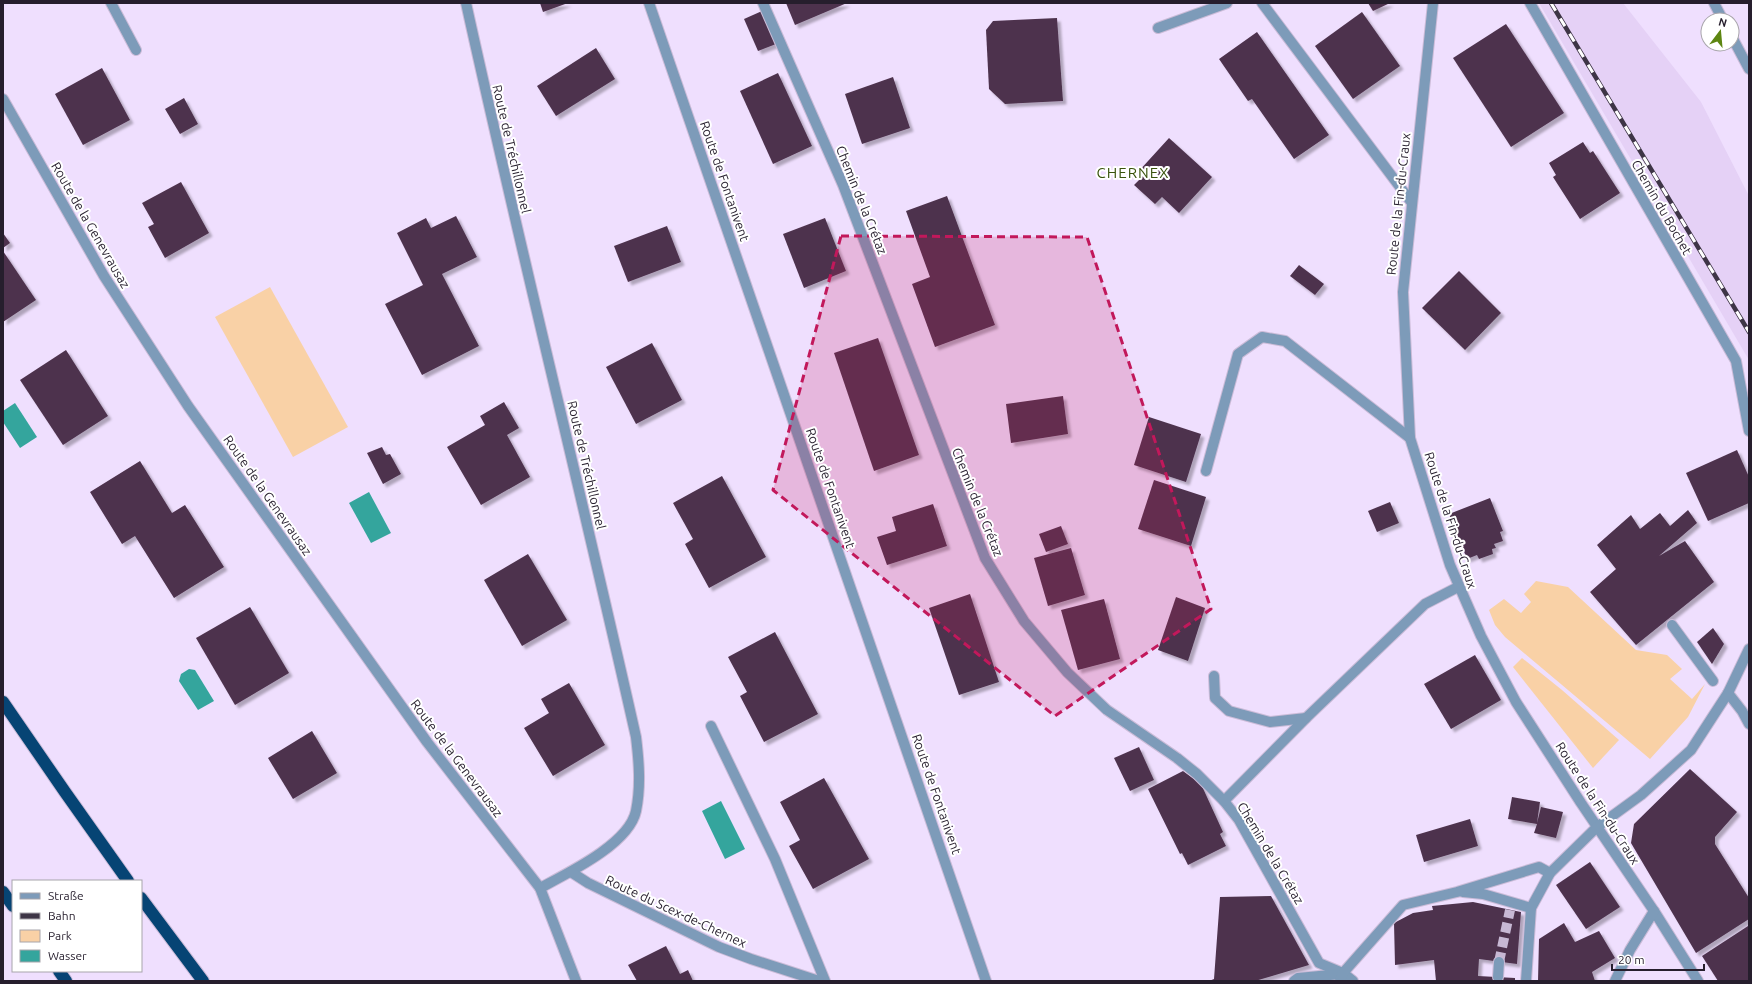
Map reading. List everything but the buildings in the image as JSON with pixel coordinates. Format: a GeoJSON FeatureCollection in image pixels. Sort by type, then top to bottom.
{"type":"FeatureCollection","features":[{"type":"Feature","properties":{"kind":"highway"},"geometry":{"type":"LineString","coordinates":[[3,702],[64,792],[127,880]]}},
{"type":"Feature","properties":{"kind":"highway"},"geometry":{"type":"LineString","coordinates":[[3,892],[12,905]]}},
{"type":"Feature","properties":{"kind":"highway"},"geometry":{"type":"LineString","coordinates":[[142,899],[202,981]]}},
{"type":"Feature","properties":{"kind":"highway"},"geometry":{"type":"LineString","coordinates":[[60,972],[66,981]]}},
{"type":"Feature","properties":{"kind":"street"},"geometry":{"type":"LineString","coordinates":[[111,3],[136,50]]}},
{"type":"Feature","properties":{"kind":"street","name":"Route de Tréchillonnel"},"geometry":{"type":"LineString","coordinates":[[466,3],[501,161],[580,491],[636,737],[640,776],[636,812],[624,833],[608,847],[571,872],[540,888]]}},
{"type":"Feature","properties":{"kind":"street","name":"Route de Fontanivent"},"geometry":{"type":"LineString","coordinates":[[650,3],[986,981]]}},
{"type":"Feature","properties":{"kind":"street","name":"Chemin de la Crétaz"},"geometry":{"type":"LineString","coordinates":[[763,3],[843,185],[985,558],[1024,621],[1066,672],[1107,710],[1177,758],[1197,774],[1224,801],[1239,820],[1319,964],[1342,977],[1353,981]]}},
{"type":"Feature","properties":{"kind":"street"},"geometry":{"type":"LineString","coordinates":[[1158,28],[1227,3]]}},
{"type":"Feature","properties":{"kind":"street"},"geometry":{"type":"LineString","coordinates":[[1262,3],[1412,203]]}},
{"type":"Feature","properties":{"kind":"street","name":"Route de la Fin-du-Craux"},"geometry":{"type":"LineString","coordinates":[[1433,3],[1403,292],[1410,438],[1458,586],[1481,636],[1516,702],[1597,827],[1654,910],[1698,981]]}},
{"type":"Feature","properties":{"kind":"street","name":"Chemin du Bochet"},"geometry":{"type":"LineString","coordinates":[[1530,3],[1736,361],[1749,431]]}},
{"type":"Feature","properties":{"kind":"street"},"geometry":{"type":"LineString","coordinates":[[1740,52],[1749,69]]}},
{"type":"Feature","properties":{"kind":"street","name":"Route de la Genevrausaz"},"geometry":{"type":"LineString","coordinates":[[3,99],[104,276],[188,406],[427,742],[540,888],[576,981]]}},
{"type":"Feature","properties":{"kind":"street"},"geometry":{"type":"LineString","coordinates":[[1206,471],[1238,354],[1262,337],[1285,341],[1410,438]]}},
{"type":"Feature","properties":{"kind":"street"},"geometry":{"type":"LineString","coordinates":[[1224,801],[1306,718],[1425,604],[1458,586]]}},
{"type":"Feature","properties":{"kind":"street"},"geometry":{"type":"LineString","coordinates":[[1672,625],[1712,682]]}},
{"type":"Feature","properties":{"kind":"street"},"geometry":{"type":"LineString","coordinates":[[1526,981],[1531,908],[1550,873],[1597,827],[1641,795],[1691,750],[1728,693],[1749,649]]}},
{"type":"Feature","properties":{"kind":"street"},"geometry":{"type":"LineString","coordinates":[[1214,676],[1215,698],[1229,712],[1270,722],[1306,718]]}},
{"type":"Feature","properties":{"kind":"street"},"geometry":{"type":"LineString","coordinates":[[1728,693],[1742,711],[1749,724]]}},
{"type":"Feature","properties":{"kind":"street"},"geometry":{"type":"LineString","coordinates":[[711,726],[775,859],[825,981]]}},
{"type":"Feature","properties":{"kind":"street"},"geometry":{"type":"LineString","coordinates":[[1294,981],[1298,978],[1342,977],[1404,905],[1457,892],[1540,867],[1550,873]]}},
{"type":"Feature","properties":{"kind":"street","name":"Route du Scex-de-Chernex"},"geometry":{"type":"LineString","coordinates":[[571,872],[588,883],[719,947],[751,960],[819,981]]}},
{"type":"Feature","properties":{"kind":"street"},"geometry":{"type":"LineString","coordinates":[[1457,892],[1483,894],[1510,906],[1531,908]]}},
{"type":"Feature","properties":{"kind":"street"},"geometry":{"type":"LineString","coordinates":[[1616,981],[1630,950],[1654,910]]}},
{"type":"Feature","properties":{"kind":"street"},"geometry":{"type":"LineString","coordinates":[[1498,977],[1499,962]]}},
{"type":"Feature","properties":{"kind":"highlighted area"},"geometry":{"type":"Polygon","coordinates":[[[841,236],[1087,237],[1211,609],[1055,716],[773,490],[841,236]]]}},
{"type":"Feature","properties":{"kind":"shaded area"},"geometry":{"type":"Polygon","coordinates":[[[1539,3],[1623,3],[1701,102],[1749,196],[1749,360],[1539,3]]]}},
{"type":"Feature","properties":{"kind":"green space"},"geometry":{"type":"Polygon","coordinates":[[[270,287],[348,427],[293,457],[215,317],[270,287]]]}},
{"type":"Feature","properties":{"kind":"green space"},"geometry":{"type":"Polygon","coordinates":[[[1536,581],[1568,587],[1636,650],[1667,655],[1682,669],[1670,679],[1692,699],[1705,684],[1688,717],[1650,759],[1505,637],[1495,625],[1489,610],[1504,599],[1521,613],[1531,602],[1524,594],[1536,581]]]}},
{"type":"Feature","properties":{"kind":"green space"},"geometry":{"type":"Polygon","coordinates":[[[1522,658],[1562,690],[1619,740],[1593,768],[1513,667],[1522,658]]]}},
{"type":"Feature","properties":{"kind":"water"},"geometry":{"type":"Polygon","coordinates":[[[15,403],[37,437],[20,448],[3,422],[3,411],[15,403]]]}},
{"type":"Feature","properties":{"kind":"water"},"geometry":{"type":"Polygon","coordinates":[[[369,492],[391,533],[371,543],[349,503],[369,492]]]}},
{"type":"Feature","properties":{"kind":"water"},"geometry":{"type":"Polygon","coordinates":[[[189,669],[195,670],[214,701],[198,710],[179,681],[181,674],[189,669]]]}},
{"type":"Feature","properties":{"kind":"water"},"geometry":{"type":"Polygon","coordinates":[[[721,801],[745,849],[725,859],[702,811],[721,801]]]}},
{"type":"Feature","properties":{"kind":"tunnel"},"geometry":{"type":"LineString","coordinates":[[1499,962],[1510,910]]}},
{"type":"Feature","properties":{"kind":"railway"},"geometry":{"type":"LineString","coordinates":[[1551,3],[1749,332]]}},
{"type":"Feature","properties":{"kind":"district","name":"CHERNEX"},"geometry":{"type":"Point","coordinates":[1133,173]}}]}
